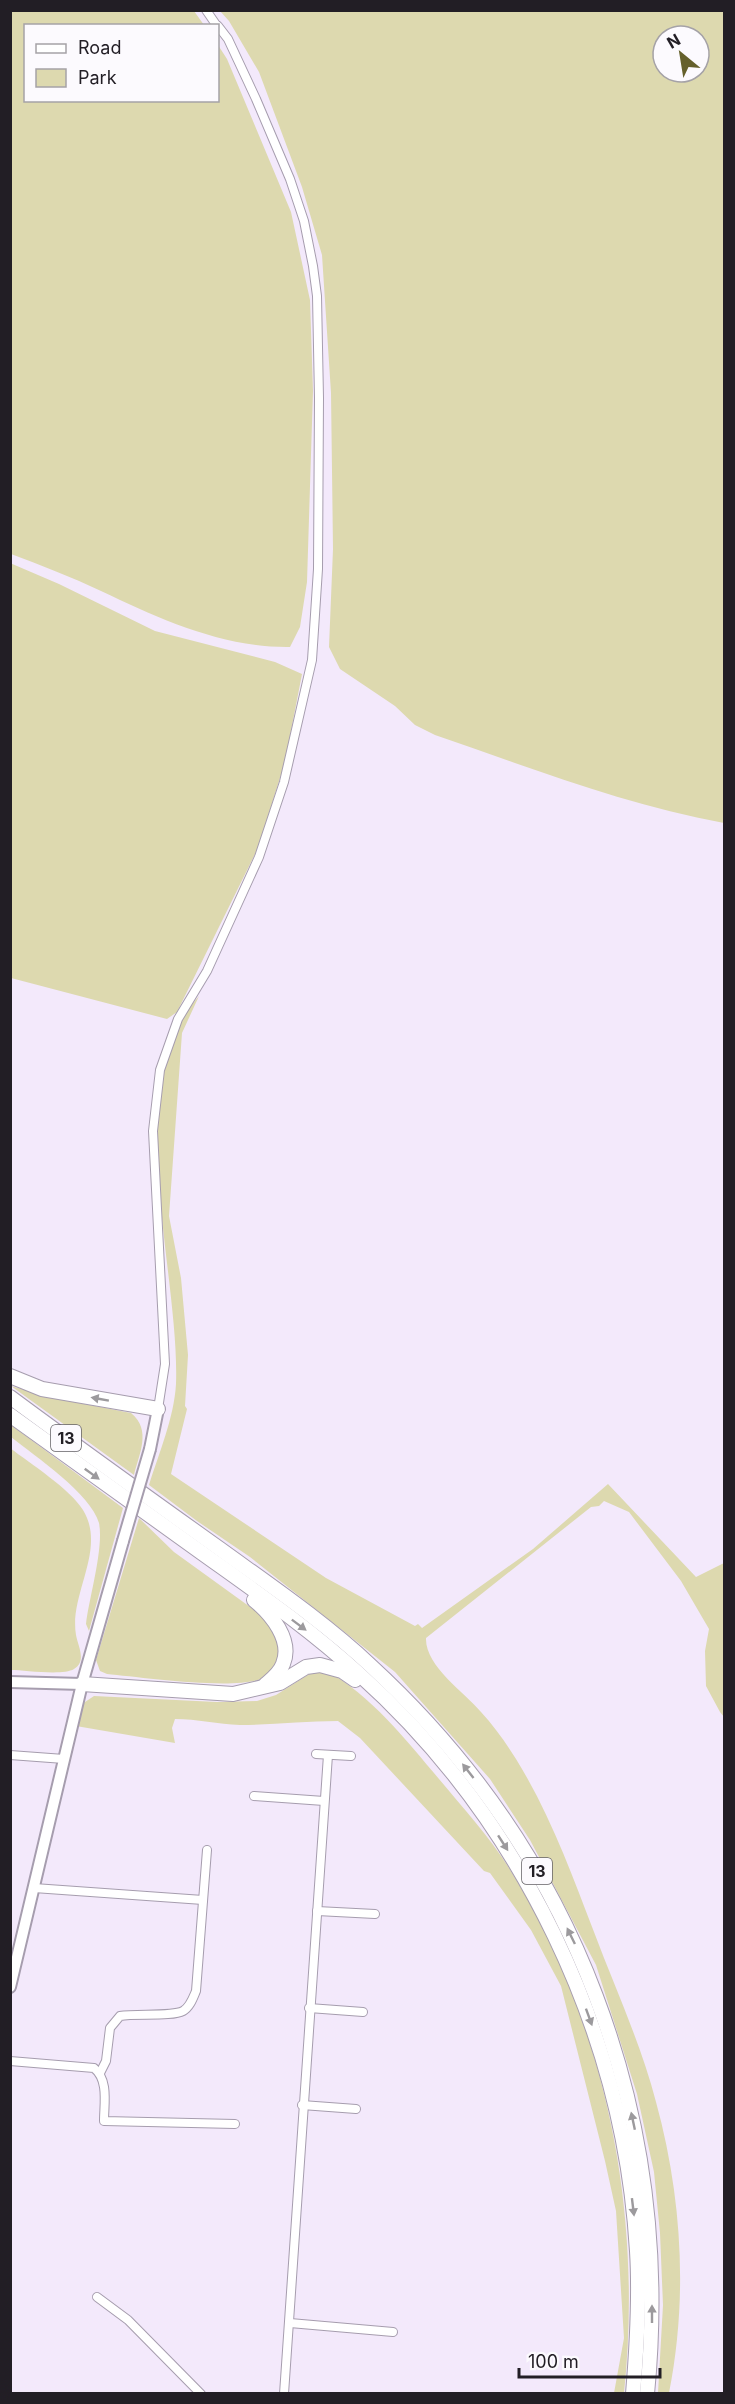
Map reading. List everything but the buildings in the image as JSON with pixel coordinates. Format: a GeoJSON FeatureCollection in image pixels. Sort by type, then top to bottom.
{"type":"FeatureCollection","features":[{"type":"Feature","properties":{"kind":"highway"},"geometry":{"type":"LineString","coordinates":[[10,1376],[42,1389],[158,1409]]}},
{"type":"Feature","properties":{"kind":"highway","name":"13"},"geometry":{"type":"LineString","coordinates":[[10,1397],[340,1638],[427,1721],[454,1753],[518,1839],[557,1908],[591,1982],[605,2018],[631,2113],[642,2169],[652,2251],[652,2339],[647,2394]]}},
{"type":"Feature","properties":{"kind":"highway","name":"13"},"geometry":{"type":"LineString","coordinates":[[10,1415],[243,1583],[331,1649],[360,1674],[416,1731],[490,1824],[519,1869],[566,1960],[591,2024],[617,2117],[628,2174],[638,2252],[638,2341],[633,2394]]}},
{"type":"Feature","properties":{"kind":"highway"},"geometry":{"type":"LineString","coordinates":[[150,1516],[174,1541],[256,1602],[279,1629],[286,1653],[284,1664],[261,1689]]}},
{"type":"Feature","properties":{"kind":"highway"},"geometry":{"type":"LineString","coordinates":[[82,1684],[233,1694],[280,1683],[306,1667],[320,1665],[342,1671],[379,1704],[436,1764],[466,1801],[490,1824]]}},
{"type":"Feature","properties":{"kind":"street"},"geometry":{"type":"LineString","coordinates":[[206,10],[216,24]]}},
{"type":"Feature","properties":{"kind":"street"},"geometry":{"type":"LineString","coordinates":[[10,1987],[82,1684],[150,1449],[158,1409],[165,1364],[153,1131],[160,1070],[178,1019],[207,971],[259,857],[284,782],[312,660],[318,569],[320,398],[313,266],[304,221],[290,179],[228,39],[219,28]]}},
{"type":"Feature","properties":{"kind":"street"},"geometry":{"type":"LineString","coordinates":[[10,1682],[82,1684]]}},
{"type":"Feature","properties":{"kind":"street"},"geometry":{"type":"LineString","coordinates":[[316,1754],[351,1756]]}},
{"type":"Feature","properties":{"kind":"street"},"geometry":{"type":"LineString","coordinates":[[10,1755],[64,1759]]}},
{"type":"Feature","properties":{"kind":"street"},"geometry":{"type":"LineString","coordinates":[[284,2394],[302,2105],[328,1755]]}},
{"type":"Feature","properties":{"kind":"street"},"geometry":{"type":"LineString","coordinates":[[254,1796],[324,1801]]}},
{"type":"Feature","properties":{"kind":"street"},"geometry":{"type":"LineString","coordinates":[[100,2073],[106,2061],[110,2028],[120,2016],[136,2013],[170,2014],[183,2011],[190,2004],[196,1991],[207,1850]]}},
{"type":"Feature","properties":{"kind":"street"},"geometry":{"type":"LineString","coordinates":[[34,1888],[203,1900]]}},
{"type":"Feature","properties":{"kind":"street"},"geometry":{"type":"LineString","coordinates":[[317,1911],[375,1914]]}},
{"type":"Feature","properties":{"kind":"street"},"geometry":{"type":"LineString","coordinates":[[309,2008],[363,2012]]}},
{"type":"Feature","properties":{"kind":"street"},"geometry":{"type":"LineString","coordinates":[[10,2061],[94,2068],[100,2073],[104,2082],[104,2121],[235,2124]]}},
{"type":"Feature","properties":{"kind":"street"},"geometry":{"type":"LineString","coordinates":[[302,2105],[356,2109]]}},
{"type":"Feature","properties":{"kind":"street"},"geometry":{"type":"LineString","coordinates":[[97,2297],[128,2320],[201,2394]]}},
{"type":"Feature","properties":{"kind":"street"},"geometry":{"type":"LineString","coordinates":[[290,2324],[393,2332]]}},
{"type":"Feature","properties":{"kind":"green space"},"geometry":{"type":"Polygon","coordinates":[[[10,11],[194,11],[203,24],[24,24],[24,102],[219,102],[219,47],[227,59],[291,212],[310,300],[313,391],[307,582],[300,627],[290,647],[240,643],[216,637],[146,612],[67,576],[11,554],[10,11]]]}},
{"type":"Feature","properties":{"kind":"green space"},"geometry":{"type":"Polygon","coordinates":[[[220,11],[724,11],[724,823],[614,796],[435,735],[415,725],[395,706],[340,669],[329,647],[333,549],[331,393],[322,255],[302,187],[259,72],[229,21],[220,11]]]}},
{"type":"Feature","properties":{"kind":"green space"},"geometry":{"type":"Polygon","coordinates":[[[10,563],[155,631],[275,662],[302,674],[285,762],[258,848],[177,1012],[167,1019],[11,978],[10,563]]]}},
{"type":"Feature","properties":{"kind":"green space"},"geometry":{"type":"Polygon","coordinates":[[[199,996],[182,1033],[169,1216],[181,1278],[188,1355],[185,1406],[187,1409],[171,1474],[326,1578],[422,1628],[533,1549],[608,1484],[696,1577],[724,1563],[724,1717],[706,1686],[705,1651],[709,1629],[681,1581],[629,1512],[604,1501],[599,1506],[591,1507],[426,1638],[427,1648],[438,1668],[486,1717],[516,1759],[539,1801],[577,1887],[650,2080],[665,2138],[677,2211],[679,2320],[669,2393],[658,2393],[663,2305],[660,2233],[654,2172],[637,2094],[596,1965],[530,1840],[490,1779],[395,1672],[250,1557],[149,1485],[169,1422],[176,1384],[175,1339],[159,1182],[158,1129],[162,1079],[175,1034],[199,996]]]}},
{"type":"Feature","properties":{"kind":"green space"},"geometry":{"type":"Polygon","coordinates":[[[11,1386],[49,1397],[131,1413],[141,1427],[142,1435],[141,1451],[134,1475],[11,1386]]]}},
{"type":"Feature","properties":{"kind":"green space"},"geometry":{"type":"Polygon","coordinates":[[[11,1425],[123,1508],[89,1631],[86,1624],[100,1546],[99,1523],[94,1512],[74,1488],[11,1437],[11,1425]]]}},
{"type":"Feature","properties":{"kind":"green space"},"geometry":{"type":"Polygon","coordinates":[[[10,1448],[69,1494],[83,1510],[89,1525],[91,1540],[89,1556],[75,1619],[81,1658],[78,1666],[69,1671],[11,1670],[10,1448]]]}},
{"type":"Feature","properties":{"kind":"green space"},"geometry":{"type":"Polygon","coordinates":[[[139,1518],[174,1552],[268,1620],[281,1645],[277,1664],[270,1673],[250,1682],[211,1683],[107,1674],[100,1671],[96,1660],[139,1518]]]}},
{"type":"Feature","properties":{"kind":"green space"},"geometry":{"type":"Polygon","coordinates":[[[325,1670],[358,1692],[387,1719],[484,1833],[509,1868],[543,1928],[571,1990],[593,2055],[610,2121],[622,2188],[628,2257],[629,2325],[624,2393],[614,2393],[624,2338],[616,2211],[561,1986],[531,1930],[490,1873],[484,1871],[360,1738],[338,1721],[240,1725],[175,1719],[172,1728],[175,1743],[76,1726],[82,1704],[94,1696],[217,1702],[257,1701],[276,1695],[314,1671],[325,1670]]]}}]}
